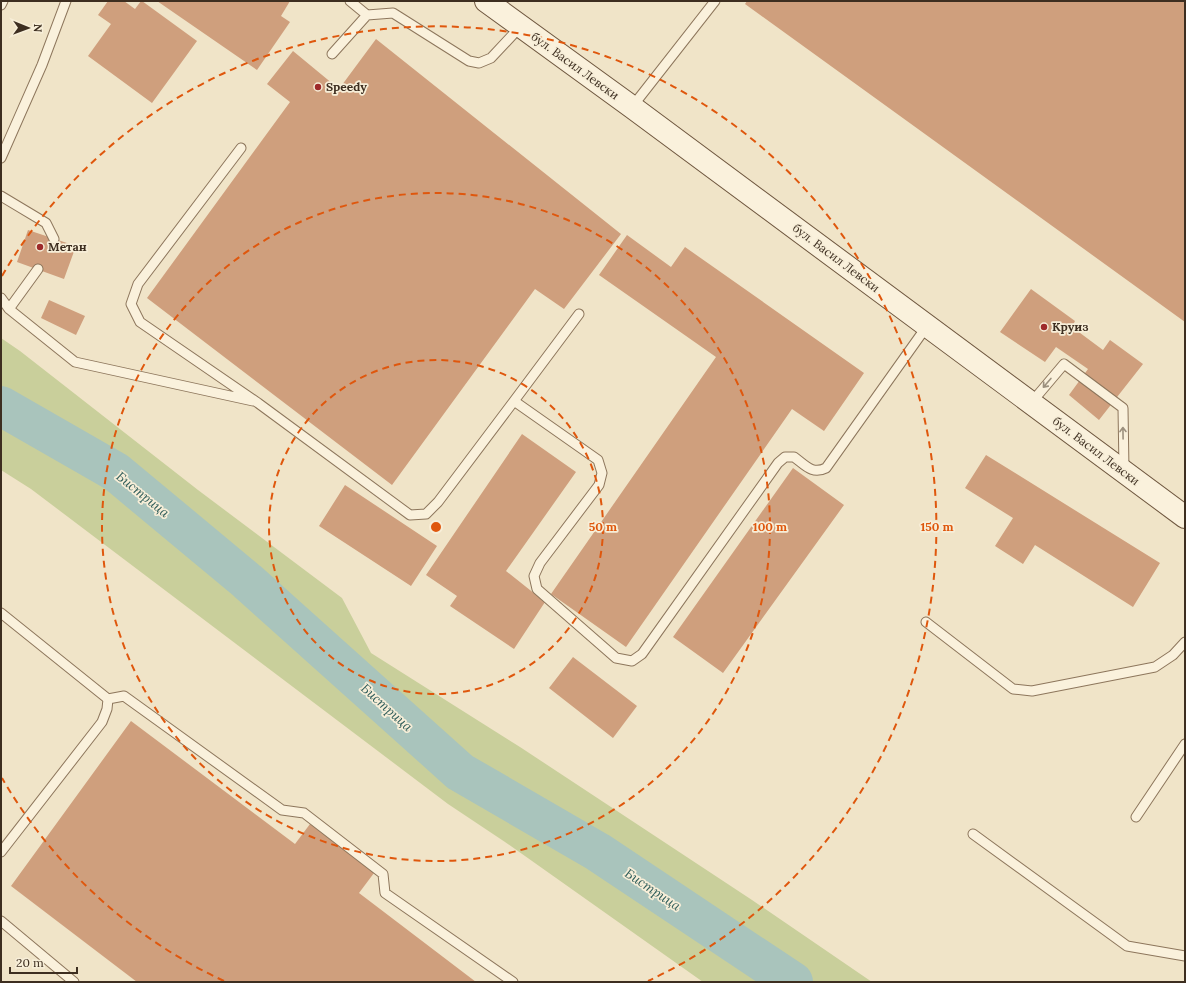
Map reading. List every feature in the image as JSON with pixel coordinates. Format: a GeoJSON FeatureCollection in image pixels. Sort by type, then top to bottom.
{"type":"FeatureCollection","features":[{"type":"Feature","properties":{"kind":"street","name":"бул. Васил Левски"},"geometry":{"type":"LineString","coordinates":[[486,1],[632,107],[1185,517]]}},
{"type":"Feature","properties":{"kind":"lane"},"geometry":{"type":"LineString","coordinates":[[1,5],[2,1]]}},
{"type":"Feature","properties":{"kind":"lane"},"geometry":{"type":"LineString","coordinates":[[1,158],[42,65],[66,1]]}},
{"type":"Feature","properties":{"kind":"lane"},"geometry":{"type":"LineString","coordinates":[[350,1],[367,15]]}},
{"type":"Feature","properties":{"kind":"lane"},"geometry":{"type":"LineString","coordinates":[[632,107],[715,1]]}},
{"type":"Feature","properties":{"kind":"lane"},"geometry":{"type":"LineString","coordinates":[[332,54],[367,15],[393,13],[469,61],[479,64],[491,58],[520,26]]}},
{"type":"Feature","properties":{"kind":"lane"},"geometry":{"type":"LineString","coordinates":[[241,148],[138,284],[131,304],[140,322],[258,403],[410,515],[426,514],[438,502],[579,314]]}},
{"type":"Feature","properties":{"kind":"lane"},"geometry":{"type":"LineString","coordinates":[[1,196],[46,222],[54,239]]}},
{"type":"Feature","properties":{"kind":"lane"},"geometry":{"type":"LineString","coordinates":[[9,308],[38,269]]}},
{"type":"Feature","properties":{"kind":"lane"},"geometry":{"type":"LineString","coordinates":[[1,298],[9,308],[75,362],[258,403]]}},
{"type":"Feature","properties":{"kind":"lane"},"geometry":{"type":"LineString","coordinates":[[514,401],[598,460],[602,473],[599,485],[540,563],[534,576],[537,589],[616,658],[632,661],[642,654],[778,463],[785,457],[794,456],[811,470],[820,471],[826,468],[927,326]]}},
{"type":"Feature","properties":{"kind":"lane"},"geometry":{"type":"LineString","coordinates":[[1031,403],[1064,364],[1123,408],[1124,472]]}},
{"type":"Feature","properties":{"kind":"lane"},"geometry":{"type":"LineString","coordinates":[[1,613],[108,699],[124,696],[282,810],[304,812],[383,874],[385,893],[513,982]]}},
{"type":"Feature","properties":{"kind":"lane"},"geometry":{"type":"LineString","coordinates":[[926,622],[1013,689],[1032,691],[1155,667],[1173,655],[1185,642]]}},
{"type":"Feature","properties":{"kind":"lane"},"geometry":{"type":"LineString","coordinates":[[1,852],[102,722],[107,709],[108,699]]}},
{"type":"Feature","properties":{"kind":"lane"},"geometry":{"type":"LineString","coordinates":[[1136,817],[1185,744]]}},
{"type":"Feature","properties":{"kind":"lane"},"geometry":{"type":"LineString","coordinates":[[973,834],[1127,946],[1185,956]]}},
{"type":"Feature","properties":{"kind":"lane"},"geometry":{"type":"LineString","coordinates":[[1,921],[74,982]]}},
{"type":"Feature","properties":{"kind":"green space"},"geometry":{"type":"Polygon","coordinates":[[[1,338],[20,351],[198,490],[342,598],[371,653],[520,747],[752,900],[872,982],[703,982],[505,842],[448,804],[31,489],[1,470],[1,338]]]}},
{"type":"Feature","properties":{"kind":"building"},"geometry":{"type":"Polygon","coordinates":[[[108,1],[124,1],[135,9],[142,1],[197,41],[152,103],[88,56],[111,24],[98,15],[108,1]]]}},
{"type":"Feature","properties":{"kind":"building"},"geometry":{"type":"Polygon","coordinates":[[[157,1],[290,1],[281,16],[290,22],[257,70],[157,1]]]}},
{"type":"Feature","properties":{"kind":"building"},"geometry":{"type":"Polygon","coordinates":[[[747,1],[1185,1],[1185,322],[745,4],[747,1]]]}},
{"type":"Feature","properties":{"kind":"building"},"geometry":{"type":"Polygon","coordinates":[[[376,39],[621,234],[564,309],[535,289],[392,485],[147,298],[290,102],[267,84],[293,51],[339,89],[376,39]]]}},
{"type":"Feature","properties":{"kind":"building"},"geometry":{"type":"Polygon","coordinates":[[[28,230],[76,246],[64,279],[17,262],[28,230]]]}},
{"type":"Feature","properties":{"kind":"building"},"geometry":{"type":"Polygon","coordinates":[[[627,235],[671,267],[685,247],[864,373],[824,431],[792,409],[626,647],[551,594],[716,357],[599,275],[627,235]]]}},
{"type":"Feature","properties":{"kind":"building"},"geometry":{"type":"Polygon","coordinates":[[[1031,289],[1075,321],[1072,327],[1103,350],[1110,340],[1143,364],[1099,420],[1069,395],[1088,369],[1056,347],[1045,362],[1000,332],[1031,289]]]}},
{"type":"Feature","properties":{"kind":"building"},"geometry":{"type":"Polygon","coordinates":[[[49,300],[85,316],[76,335],[41,318],[49,300]]]}},
{"type":"Feature","properties":{"kind":"building"},"geometry":{"type":"Polygon","coordinates":[[[522,434],[576,472],[506,571],[545,602],[514,649],[450,606],[457,596],[426,575],[522,434]]]}},
{"type":"Feature","properties":{"kind":"building"},"geometry":{"type":"Polygon","coordinates":[[[986,455],[1160,563],[1133,607],[1035,545],[1023,564],[995,546],[1013,518],[965,488],[986,455]]]}},
{"type":"Feature","properties":{"kind":"building"},"geometry":{"type":"Polygon","coordinates":[[[793,468],[844,505],[723,673],[673,637],[793,468]]]}},
{"type":"Feature","properties":{"kind":"building"},"geometry":{"type":"Polygon","coordinates":[[[345,485],[437,546],[411,586],[319,526],[345,485]]]}},
{"type":"Feature","properties":{"kind":"building"},"geometry":{"type":"Polygon","coordinates":[[[573,657],[637,706],[613,738],[549,688],[573,657]]]}},
{"type":"Feature","properties":{"kind":"building"},"geometry":{"type":"Polygon","coordinates":[[[131,721],[295,844],[310,824],[374,873],[359,893],[476,982],[137,982],[11,886],[131,721]]]}},
{"type":"Feature","properties":{"kind":"waterway","name":"Бистрица"},"geometry":{"type":"LineString","coordinates":[[1,406],[116,472],[247,581],[460,772],[598,852],[793,982]]}},
{"type":"Feature","properties":{"kind":"place","name":"Speedy"},"geometry":{"type":"Point","coordinates":[318,87]}},
{"type":"Feature","properties":{"kind":"place","name":"Метан"},"geometry":{"type":"Point","coordinates":[40,247]}},
{"type":"Feature","properties":{"kind":"place","name":"Круиз"},"geometry":{"type":"Point","coordinates":[1044,327]}}]}
